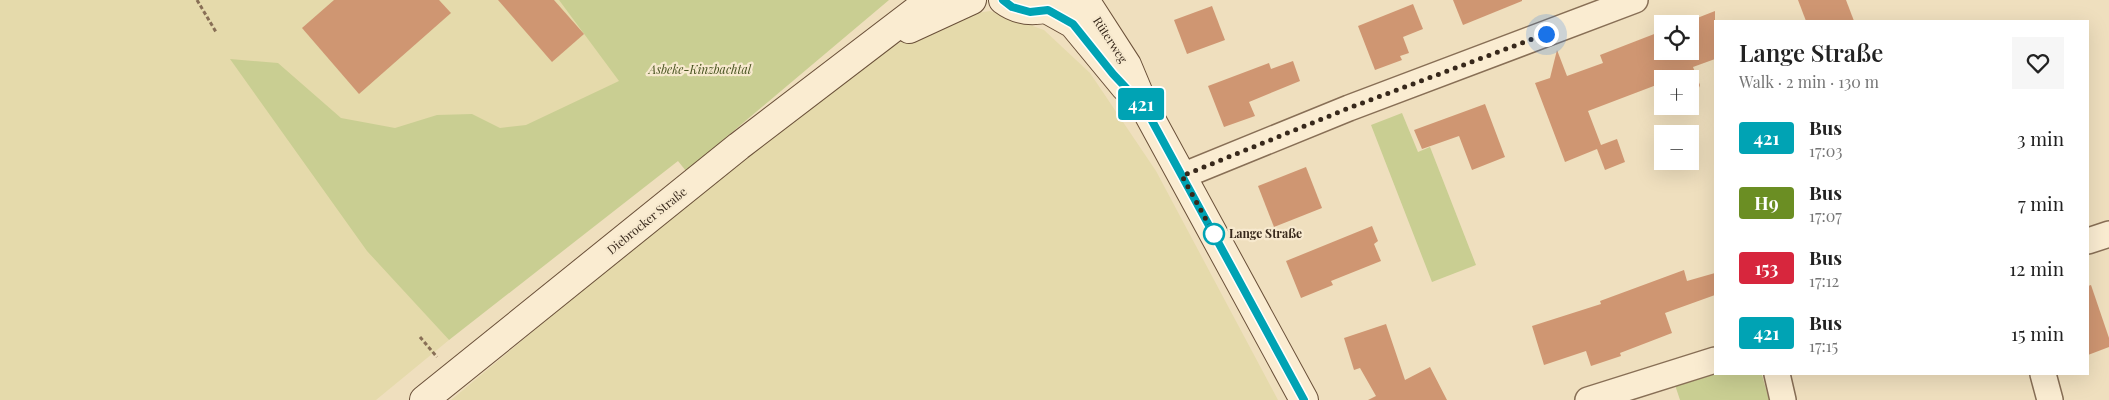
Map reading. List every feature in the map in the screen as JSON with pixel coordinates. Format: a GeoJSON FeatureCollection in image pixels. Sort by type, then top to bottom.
{"type":"FeatureCollection","features":[{"type":"Feature","properties":{"kind":"main road","name":"Diebrocker Straße"},"geometry":{"type":"LineString","coordinates":[[424,400],[739,146],[930,0]]}},
{"type":"Feature","properties":{"kind":"main road","name":"Diebrocker Straße"},"geometry":{"type":"LineString","coordinates":[[873,45],[972,0]]}},
{"type":"Feature","properties":{"kind":"main road"},"geometry":{"type":"LineString","coordinates":[[1003,0],[1012,7],[1030,12],[1057,5]]}},
{"type":"Feature","properties":{"kind":"main road","name":"Rüterweg"},"geometry":{"type":"LineString","coordinates":[[1085,0],[1127,64],[1145,108],[1304,400]]}},
{"type":"Feature","properties":{"kind":"main road","name":"Rüterweg"},"geometry":{"type":"LineString","coordinates":[[1057,5],[1113,74],[1145,108]]}},
{"type":"Feature","properties":{"kind":"street"},"geometry":{"type":"LineString","coordinates":[[1182,176],[1349,108],[1635,0]]}},
{"type":"Feature","properties":{"kind":"street"},"geometry":{"type":"LineString","coordinates":[[2089,241],[2109,234]]}},
{"type":"Feature","properties":{"kind":"street"},"geometry":{"type":"LineString","coordinates":[[1588,400],[1714,360]]}},
{"type":"Feature","properties":{"kind":"street"},"geometry":{"type":"LineString","coordinates":[[1777,375],[1784,400]]}},
{"type":"Feature","properties":{"kind":"street"},"geometry":{"type":"LineString","coordinates":[[2043,375],[2050,400]]}},
{"type":"Feature","properties":{"kind":"path"},"geometry":{"type":"LineString","coordinates":[[197,0],[216,32]]}},
{"type":"Feature","properties":{"kind":"shaded area"},"geometry":{"type":"Polygon","coordinates":[[[0,0],[630,0],[685,96],[368,251],[449,340],[376,400],[0,400],[0,0]]]}},
{"type":"Feature","properties":{"kind":"shaded area"},"geometry":{"type":"Polygon","coordinates":[[[990,11],[1044,30],[1090,73],[1156,171],[1278,400],[451,400],[634,247],[874,56],[950,17],[990,11]]]}},
{"type":"Feature","properties":{"kind":"green space","name":"Asbeke-Kinzbachtal"},"geometry":{"type":"Polygon","coordinates":[[[559,0],[889,0],[686,171],[678,161],[449,340],[367,251],[230,59],[278,63],[341,118],[395,128],[437,115],[472,114],[500,128],[526,125],[619,81],[559,0]]]}},
{"type":"Feature","properties":{"kind":"green space"},"geometry":{"type":"Polygon","coordinates":[[[1402,113],[1418,152],[1430,147],[1476,265],[1432,282],[1371,125],[1402,113]]]}},
{"type":"Feature","properties":{"kind":"green space"},"geometry":{"type":"Polygon","coordinates":[[[1714,374],[1762,375],[1769,400],[1680,400],[1675,385],[1714,374]]]}},
{"type":"Feature","properties":{"kind":"building"},"geometry":{"type":"Polygon","coordinates":[[[334,0],[439,0],[451,13],[359,94],[302,28],[334,0]]]}},
{"type":"Feature","properties":{"kind":"building"},"geometry":{"type":"Polygon","coordinates":[[[498,0],[554,0],[584,34],[552,62],[498,0]]]}},
{"type":"Feature","properties":{"kind":"building"},"geometry":{"type":"Polygon","coordinates":[[[1453,0],[1522,0],[1522,1],[1463,25],[1453,0]]]}},
{"type":"Feature","properties":{"kind":"building"},"geometry":{"type":"Polygon","coordinates":[[[1798,0],[1846,0],[1854,20],[1806,20],[1798,0]]]}},
{"type":"Feature","properties":{"kind":"building"},"geometry":{"type":"Polygon","coordinates":[[[1413,4],[1423,29],[1403,37],[1409,53],[1400,56],[1402,60],[1375,70],[1358,26],[1413,4]]]}},
{"type":"Feature","properties":{"kind":"building"},"geometry":{"type":"Polygon","coordinates":[[[1212,6],[1225,40],[1187,54],[1174,20],[1212,6]]]}},
{"type":"Feature","properties":{"kind":"building"},"geometry":{"type":"Polygon","coordinates":[[[1715,11],[1714,59],[1693,67],[1694,70],[1654,70],[1654,86],[1588,111],[1601,145],[1617,139],[1625,162],[1605,170],[1597,149],[1565,162],[1535,83],[1550,78],[1557,50],[1567,76],[1603,63],[1600,55],[1654,34],[1654,60],[1699,60],[1699,17],[1715,11]]]}},
{"type":"Feature","properties":{"kind":"building"},"geometry":{"type":"Polygon","coordinates":[[[1293,61],[1300,81],[1249,102],[1255,116],[1224,127],[1208,86],[1269,63],[1271,69],[1293,61]]]}},
{"type":"Feature","properties":{"kind":"building"},"geometry":{"type":"Polygon","coordinates":[[[1485,104],[1505,157],[1472,170],[1459,136],[1422,149],[1414,130],[1485,104]]]}},
{"type":"Feature","properties":{"kind":"building"},"geometry":{"type":"Polygon","coordinates":[[[1306,167],[1322,208],[1274,227],[1258,186],[1306,167]]]}},
{"type":"Feature","properties":{"kind":"building"},"geometry":{"type":"Polygon","coordinates":[[[1372,226],[1378,241],[1374,244],[1381,261],[1331,281],[1333,285],[1301,298],[1286,261],[1372,226]]]}},
{"type":"Feature","properties":{"kind":"building"},"geometry":{"type":"Polygon","coordinates":[[[1684,270],[1687,281],[1714,273],[1714,295],[1665,313],[1672,333],[1620,353],[1621,356],[1591,366],[1586,351],[1544,365],[1532,326],[1601,304],[1600,301],[1684,270]]]}},
{"type":"Feature","properties":{"kind":"building"},"geometry":{"type":"Polygon","coordinates":[[[2091,285],[2109,338],[2109,347],[2089,355],[2089,286],[2091,285]]]}},
{"type":"Feature","properties":{"kind":"building"},"geometry":{"type":"Polygon","coordinates":[[[1386,324],[1405,380],[1430,367],[1447,400],[1368,400],[1376,396],[1360,368],[1354,370],[1344,338],[1386,324]]]}},
{"type":"Feature","properties":{"kind":"bus line","name":"421"},"geometry":{"type":"LineString","coordinates":[[1003,0],[1012,7],[1030,12],[1048,10],[1073,24],[1113,74],[1145,108],[1304,400]]}},
{"type":"Feature","properties":{"kind":"place","name":"Lange Straße"},"geometry":{"type":"Point","coordinates":[1214,234]}},
{"type":"Feature","properties":{"kind":"route"},"geometry":{"type":"LineString","coordinates":[[1214,234],[1182,176],[1349,108],[1546,34]]}}]}
